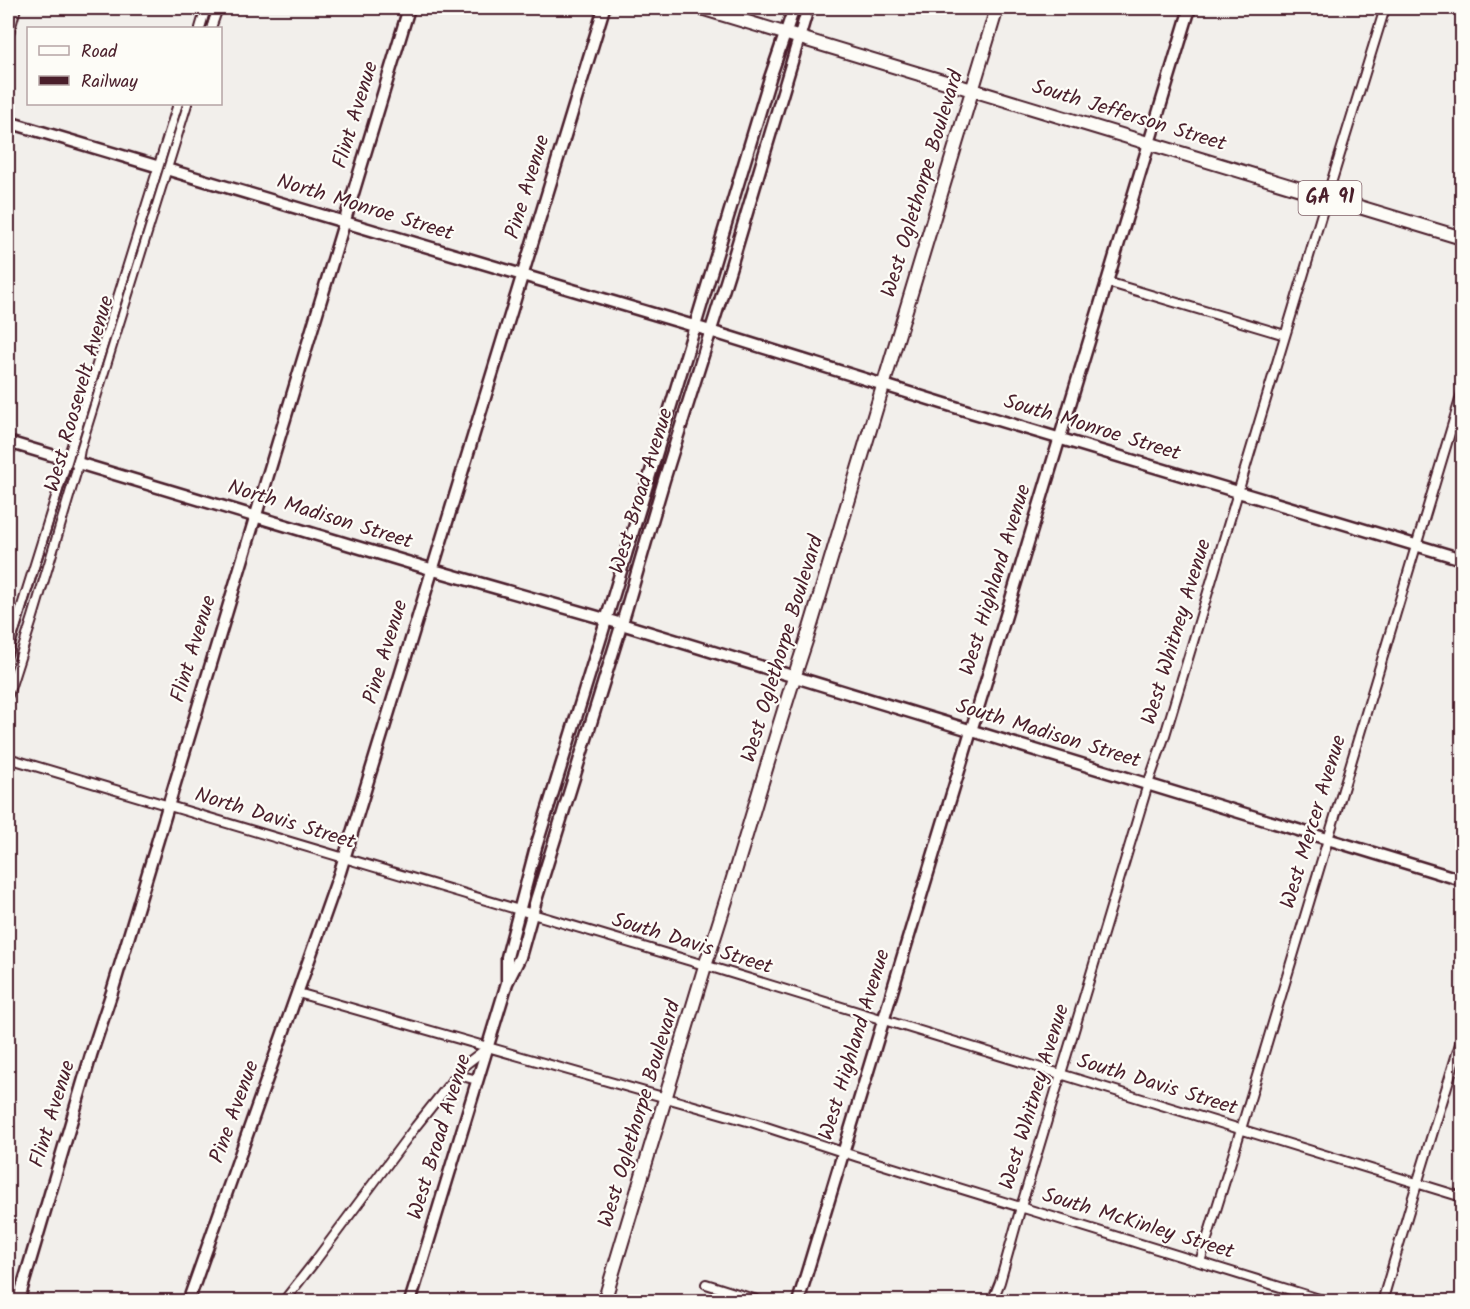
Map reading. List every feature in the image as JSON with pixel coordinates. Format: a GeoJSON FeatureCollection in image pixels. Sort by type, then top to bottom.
{"type":"FeatureCollection","features":[{"type":"Feature","properties":{"kind":"main road","name":"Flint Avenue"},"geometry":{"type":"LineString","coordinates":[[18,1302],[409,8]]}},
{"type":"Feature","properties":{"kind":"main road","name":"Pine Avenue"},"geometry":{"type":"LineString","coordinates":[[188,1302],[344,859],[604,8]]}},
{"type":"Feature","properties":{"kind":"main road","name":"GA 91"},"geometry":{"type":"LineString","coordinates":[[701,8],[784,33]]}},
{"type":"Feature","properties":{"kind":"main road","name":"West Broad Avenue"},"geometry":{"type":"LineString","coordinates":[[507,983],[507,957],[536,847],[784,33],[794,8]]}},
{"type":"Feature","properties":{"kind":"main road","name":"West Broad Avenue"},"geometry":{"type":"LineString","coordinates":[[410,1302],[507,983],[520,957],[808,8]]}},
{"type":"Feature","properties":{"kind":"main road","name":"West Oglethorpe Boulevard"},"geometry":{"type":"LineString","coordinates":[[604,1302],[997,8]]}},
{"type":"Feature","properties":{"kind":"main road","name":"West Highland Avenue"},"geometry":{"type":"LineString","coordinates":[[798,1302],[1190,8]]}},
{"type":"Feature","properties":{"kind":"main road","name":"South Jefferson Street"},"geometry":{"type":"LineString","coordinates":[[784,33],[1462,238]]}},
{"type":"Feature","properties":{"kind":"main road","name":"North Monroe Street"},"geometry":{"type":"LineString","coordinates":[[8,122],[711,332]]}},
{"type":"Feature","properties":{"kind":"main road","name":"South Monroe Street"},"geometry":{"type":"LineString","coordinates":[[711,332],[1462,559]]}},
{"type":"Feature","properties":{"kind":"main road","name":"North Madison Street"},"geometry":{"type":"LineString","coordinates":[[8,442],[621,625]]}},
{"type":"Feature","properties":{"kind":"main road","name":"South Madison Street"},"geometry":{"type":"LineString","coordinates":[[621,625],[1462,880]]}},
{"type":"Feature","properties":{"kind":"street"},"geometry":{"type":"LineString","coordinates":[[8,37],[16,8]]}},
{"type":"Feature","properties":{"kind":"street"},"geometry":{"type":"LineString","coordinates":[[200,27],[206,8]]}},
{"type":"Feature","properties":{"kind":"street"},"geometry":{"type":"LineString","coordinates":[[211,27],[218,8]]}},
{"type":"Feature","properties":{"kind":"street","name":"West Whitney Avenue"},"geometry":{"type":"LineString","coordinates":[[992,1302],[1000,1282],[1060,1075],[1385,8]]}},
{"type":"Feature","properties":{"kind":"street","name":"West Roosevelt Avenue"},"geometry":{"type":"LineString","coordinates":[[8,651],[72,461],[80,448],[163,168],[178,105]]}},
{"type":"Feature","properties":{"kind":"street","name":"West Roosevelt Avenue"},"geometry":{"type":"LineString","coordinates":[[163,168],[187,105]]}},
{"type":"Feature","properties":{"kind":"street"},"geometry":{"type":"LineString","coordinates":[[1107,282],[1286,335]]}},
{"type":"Feature","properties":{"kind":"street","name":"West Mercer Avenue"},"geometry":{"type":"LineString","coordinates":[[1200,1262],[1462,393]]}},
{"type":"Feature","properties":{"kind":"street","name":"West Roosevelt Avenue"},"geometry":{"type":"LineString","coordinates":[[8,695],[76,473],[72,461]]}},
{"type":"Feature","properties":{"kind":"street","name":"North Davis Street"},"geometry":{"type":"LineString","coordinates":[[8,758],[532,915]]}},
{"type":"Feature","properties":{"kind":"street","name":"South Davis Street"},"geometry":{"type":"LineString","coordinates":[[532,915],[1462,1197]]}},
{"type":"Feature","properties":{"kind":"street","name":"South McKinley Street"},"geometry":{"type":"LineString","coordinates":[[298,993],[754,1123],[1329,1302]]}},
{"type":"Feature","properties":{"kind":"street"},"geometry":{"type":"LineString","coordinates":[[1382,1302],[1462,1037]]}},
{"type":"Feature","properties":{"kind":"street"},"geometry":{"type":"LineString","coordinates":[[283,1302],[454,1077],[466,1064],[487,1048]]}},
{"type":"Feature","properties":{"kind":"street"},"geometry":{"type":"LineString","coordinates":[[454,1077],[462,1076],[477,1080]]}},
{"type":"Feature","properties":{"kind":"street"},"geometry":{"type":"LineString","coordinates":[[706,1284],[763,1302]]}},
{"type":"Feature","properties":{"kind":"railway"},"geometry":{"type":"LineString","coordinates":[[206,27],[212,8]]}},
{"type":"Feature","properties":{"kind":"railway"},"geometry":{"type":"LineString","coordinates":[[8,669],[183,105]]}}]}
